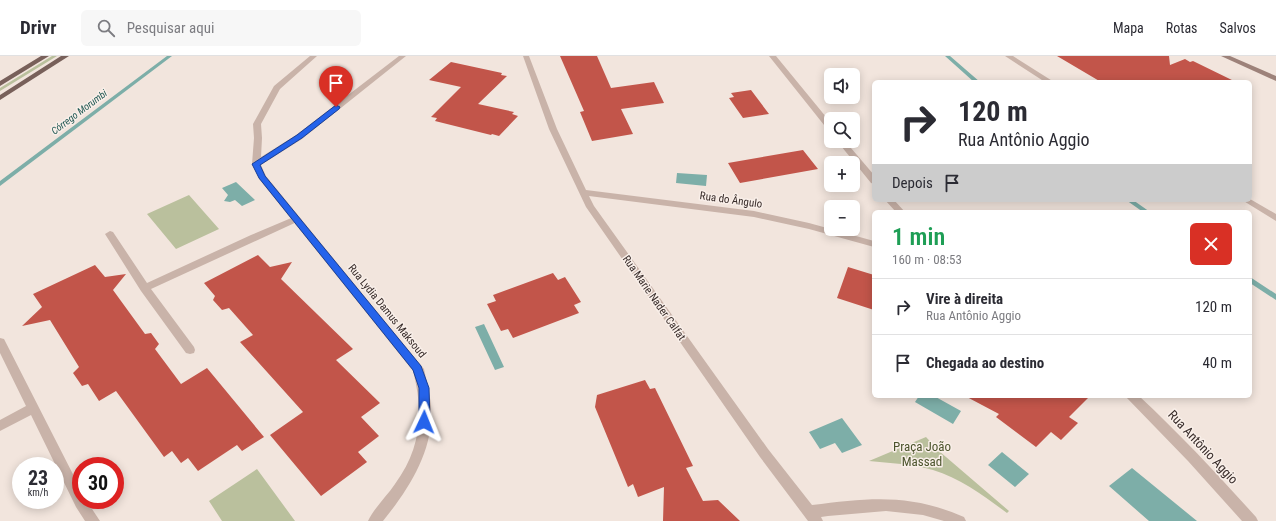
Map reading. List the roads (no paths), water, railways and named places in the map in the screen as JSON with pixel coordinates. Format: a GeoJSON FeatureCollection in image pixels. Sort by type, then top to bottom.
{"type":"FeatureCollection","features":[{"type":"Feature","properties":{"kind":"main road"},"geometry":{"type":"LineString","coordinates":[[0,84],[46,56]]}},
{"type":"Feature","properties":{"kind":"main road"},"geometry":{"type":"LineString","coordinates":[[0,98],[66,56]]}},
{"type":"Feature","properties":{"kind":"main road"},"geometry":{"type":"LineString","coordinates":[[1224,56],[1276,79]]}},
{"type":"Feature","properties":{"kind":"street"},"geometry":{"type":"LineString","coordinates":[[256,164],[258,138],[257,124],[277,88],[314,56]]}},
{"type":"Feature","properties":{"kind":"street"},"geometry":{"type":"LineString","coordinates":[[256,164],[299,137],[403,56]]}},
{"type":"Feature","properties":{"kind":"street","name":"Rua Marie Nader Calfat"},"geometry":{"type":"LineString","coordinates":[[526,56],[553,129],[590,207],[764,453],[813,517]]}},
{"type":"Feature","properties":{"kind":"street"},"geometry":{"type":"LineString","coordinates":[[772,56],[824,119]]}},
{"type":"Feature","properties":{"kind":"street"},"geometry":{"type":"LineString","coordinates":[[1008,56],[1047,80]]}},
{"type":"Feature","properties":{"kind":"street"},"geometry":{"type":"LineString","coordinates":[[848,148],[872,178]]}},
{"type":"Feature","properties":{"kind":"street","name":"Rua Lydia Damus Maksoud"},"geometry":{"type":"LineString","coordinates":[[256,164],[262,177],[418,369],[424,388],[424,435],[412,468],[392,501],[375,521]]}},
{"type":"Feature","properties":{"kind":"street","name":"Rua do Ângulo"},"geometry":{"type":"LineString","coordinates":[[582,192],[754,214],[809,226],[872,243]]}},
{"type":"Feature","properties":{"kind":"street"},"geometry":{"type":"LineString","coordinates":[[891,202],[899,210]]}},
{"type":"Feature","properties":{"kind":"street"},"geometry":{"type":"LineString","coordinates":[[1249,202],[1276,218]]}},
{"type":"Feature","properties":{"kind":"street"},"geometry":{"type":"LineString","coordinates":[[145,288],[296,219]]}},
{"type":"Feature","properties":{"kind":"street"},"geometry":{"type":"LineString","coordinates":[[110,234],[145,288],[190,350]]}},
{"type":"Feature","properties":{"kind":"street"},"geometry":{"type":"LineString","coordinates":[[0,342],[81,503],[93,521]]}},
{"type":"Feature","properties":{"kind":"street","name":"Rua Antônio Aggio"},"geometry":{"type":"LineString","coordinates":[[1133,398],[1156,419],[1251,521]]}},
{"type":"Feature","properties":{"kind":"street"},"geometry":{"type":"LineString","coordinates":[[0,426],[34,407]]}},
{"type":"Feature","properties":{"kind":"street"},"geometry":{"type":"LineString","coordinates":[[813,517],[846,507],[882,505],[919,506],[948,515],[959,521]]}},
{"type":"Feature","properties":{"kind":"water"},"geometry":{"type":"Polygon","coordinates":[[[677,173],[707,175],[706,186],[676,183],[677,173]]]}},
{"type":"Feature","properties":{"kind":"water"},"geometry":{"type":"Polygon","coordinates":[[[236,182],[255,200],[242,206],[235,200],[230,202],[224,201],[228,195],[222,188],[236,182]]]}},
{"type":"Feature","properties":{"kind":"water"},"geometry":{"type":"Polygon","coordinates":[[[484,324],[504,367],[495,370],[475,327],[484,324]]]}},
{"type":"Feature","properties":{"kind":"water"},"geometry":{"type":"Polygon","coordinates":[[[918,398],[938,398],[961,411],[953,424],[915,402],[918,398]]]}},
{"type":"Feature","properties":{"kind":"water"},"geometry":{"type":"Polygon","coordinates":[[[842,418],[862,445],[842,453],[835,443],[820,449],[809,432],[842,418]]]}},
{"type":"Feature","properties":{"kind":"water"},"geometry":{"type":"Polygon","coordinates":[[[1002,452],[1029,474],[1015,487],[988,465],[1002,452]]]}},
{"type":"Feature","properties":{"kind":"water"},"geometry":{"type":"Polygon","coordinates":[[[1132,468],[1197,521],[1149,521],[1109,486],[1132,468]]]}},
{"type":"Feature","properties":{"kind":"waterway","name":"Córrego Morumbi"},"geometry":{"type":"LineString","coordinates":[[0,184],[170,56]]}},
{"type":"Feature","properties":{"kind":"waterway"},"geometry":{"type":"LineString","coordinates":[[947,56],[975,80]]}},
{"type":"Feature","properties":{"kind":"waterway"},"geometry":{"type":"LineString","coordinates":[[1132,202],[1144,210]]}},
{"type":"Feature","properties":{"kind":"waterway"},"geometry":{"type":"LineString","coordinates":[[1252,281],[1276,297]]}},
{"type":"Feature","properties":{"kind":"park label","name":"Praça João Massad"},"geometry":{"type":"Point","coordinates":[922,454]}}]}
